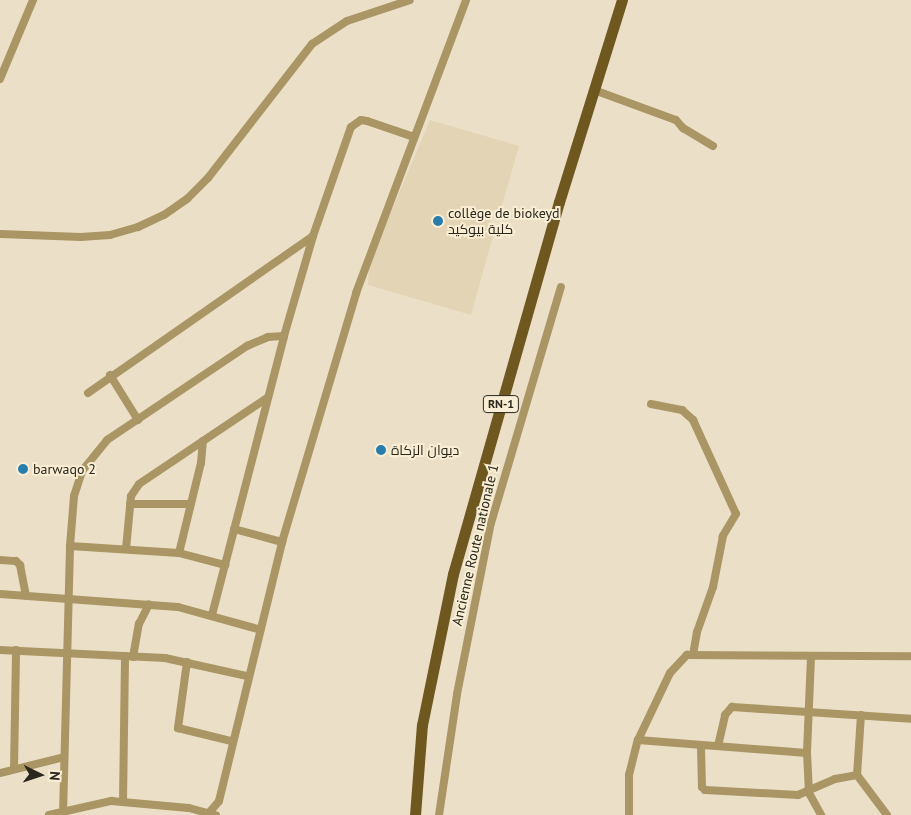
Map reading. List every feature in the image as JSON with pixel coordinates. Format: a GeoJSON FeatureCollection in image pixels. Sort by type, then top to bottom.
{"type":"FeatureCollection","features":[{"type":"Feature","properties":{"kind":"main road","name":"RN-1"},"geometry":{"type":"LineString","coordinates":[[416,815],[422,726],[453,574],[520,334],[622,0]]}},
{"type":"Feature","properties":{"kind":"street"},"geometry":{"type":"LineString","coordinates":[[0,79],[33,0]]}},
{"type":"Feature","properties":{"kind":"street"},"geometry":{"type":"LineString","coordinates":[[0,234],[81,237],[110,234],[138,227],[164,215],[188,198],[208,178],[312,44],[347,21],[410,0]]}},
{"type":"Feature","properties":{"kind":"street"},"geometry":{"type":"LineString","coordinates":[[48,815],[123,802],[211,814],[218,801],[258,629],[356,293],[466,0]]}},
{"type":"Feature","properties":{"kind":"street"},"geometry":{"type":"LineString","coordinates":[[594,90],[676,120],[683,128],[713,146]]}},
{"type":"Feature","properties":{"kind":"street"},"geometry":{"type":"LineString","coordinates":[[212,616],[267,398],[313,236],[355,123],[366,121],[414,137]]}},
{"type":"Feature","properties":{"kind":"street"},"geometry":{"type":"LineString","coordinates":[[88,392],[313,236]]}},
{"type":"Feature","properties":{"kind":"street","name":"Ancienne Route nationale 1"},"geometry":{"type":"LineString","coordinates":[[439,815],[456,694],[491,523],[561,287]]}},
{"type":"Feature","properties":{"kind":"street"},"geometry":{"type":"LineString","coordinates":[[64,813],[67,598],[74,496],[82,471],[107,440],[247,346],[268,337],[284,336]]}},
{"type":"Feature","properties":{"kind":"street"},"geometry":{"type":"LineString","coordinates":[[110,375],[138,420]]}},
{"type":"Feature","properties":{"kind":"street"},"geometry":{"type":"LineString","coordinates":[[126,549],[130,504],[138,484],[267,398]]}},
{"type":"Feature","properties":{"kind":"street"},"geometry":{"type":"LineString","coordinates":[[651,404],[682,410],[694,420],[736,514],[723,536],[713,587],[697,632],[693,654]]}},
{"type":"Feature","properties":{"kind":"street"},"geometry":{"type":"LineString","coordinates":[[179,554],[189,504],[201,462],[203,442]]}},
{"type":"Feature","properties":{"kind":"street"},"geometry":{"type":"LineString","coordinates":[[130,504],[189,504]]}},
{"type":"Feature","properties":{"kind":"street"},"geometry":{"type":"LineString","coordinates":[[234,529],[282,542]]}},
{"type":"Feature","properties":{"kind":"street"},"geometry":{"type":"LineString","coordinates":[[70,546],[179,554],[225,565]]}},
{"type":"Feature","properties":{"kind":"street"},"geometry":{"type":"LineString","coordinates":[[0,560],[16,561],[20,564],[26,595]]}},
{"type":"Feature","properties":{"kind":"street"},"geometry":{"type":"LineString","coordinates":[[0,594],[149,604],[212,616],[258,629]]}},
{"type":"Feature","properties":{"kind":"street"},"geometry":{"type":"LineString","coordinates":[[123,802],[129,656],[139,624],[149,604]]}},
{"type":"Feature","properties":{"kind":"street"},"geometry":{"type":"LineString","coordinates":[[0,650],[129,656],[187,662],[246,676]]}},
{"type":"Feature","properties":{"kind":"street"},"geometry":{"type":"LineString","coordinates":[[14,769],[16,650]]}},
{"type":"Feature","properties":{"kind":"street"},"geometry":{"type":"LineString","coordinates":[[630,815],[629,775],[638,740],[675,665],[693,654],[811,657],[911,656]]}},
{"type":"Feature","properties":{"kind":"street"},"geometry":{"type":"LineString","coordinates":[[811,657],[810,710],[806,753],[809,793],[821,815]]}},
{"type":"Feature","properties":{"kind":"street"},"geometry":{"type":"LineString","coordinates":[[187,662],[178,728],[231,741]]}},
{"type":"Feature","properties":{"kind":"street"},"geometry":{"type":"LineString","coordinates":[[718,746],[726,715],[732,708],[810,710],[911,719]]}},
{"type":"Feature","properties":{"kind":"street"},"geometry":{"type":"LineString","coordinates":[[861,715],[857,775],[887,815]]}},
{"type":"Feature","properties":{"kind":"street"},"geometry":{"type":"LineString","coordinates":[[638,740],[701,747],[718,746],[806,753]]}},
{"type":"Feature","properties":{"kind":"street"},"geometry":{"type":"LineString","coordinates":[[701,747],[702,787],[705,790],[785,795],[809,793],[835,779],[857,775]]}},
{"type":"Feature","properties":{"kind":"street"},"geometry":{"type":"LineString","coordinates":[[0,773],[64,757]]}},
{"type":"Feature","properties":{"kind":"shaded area","name":"collège de biokeyd كلية بيوكيد"},"geometry":{"type":"Polygon","coordinates":[[[430,120],[519,146],[501,209],[492,210],[489,225],[495,229],[471,315],[368,285],[369,264],[430,120]]]}},
{"type":"Feature","properties":{"kind":"place","name":"collège de biokeyd كلية بيوكيد"},"geometry":{"type":"Point","coordinates":[438,221]}},
{"type":"Feature","properties":{"kind":"place","name":"ديوان الزكاة"},"geometry":{"type":"Point","coordinates":[381,450]}},
{"type":"Feature","properties":{"kind":"place","name":"barwaqo 2"},"geometry":{"type":"Point","coordinates":[23,469]}}]}
